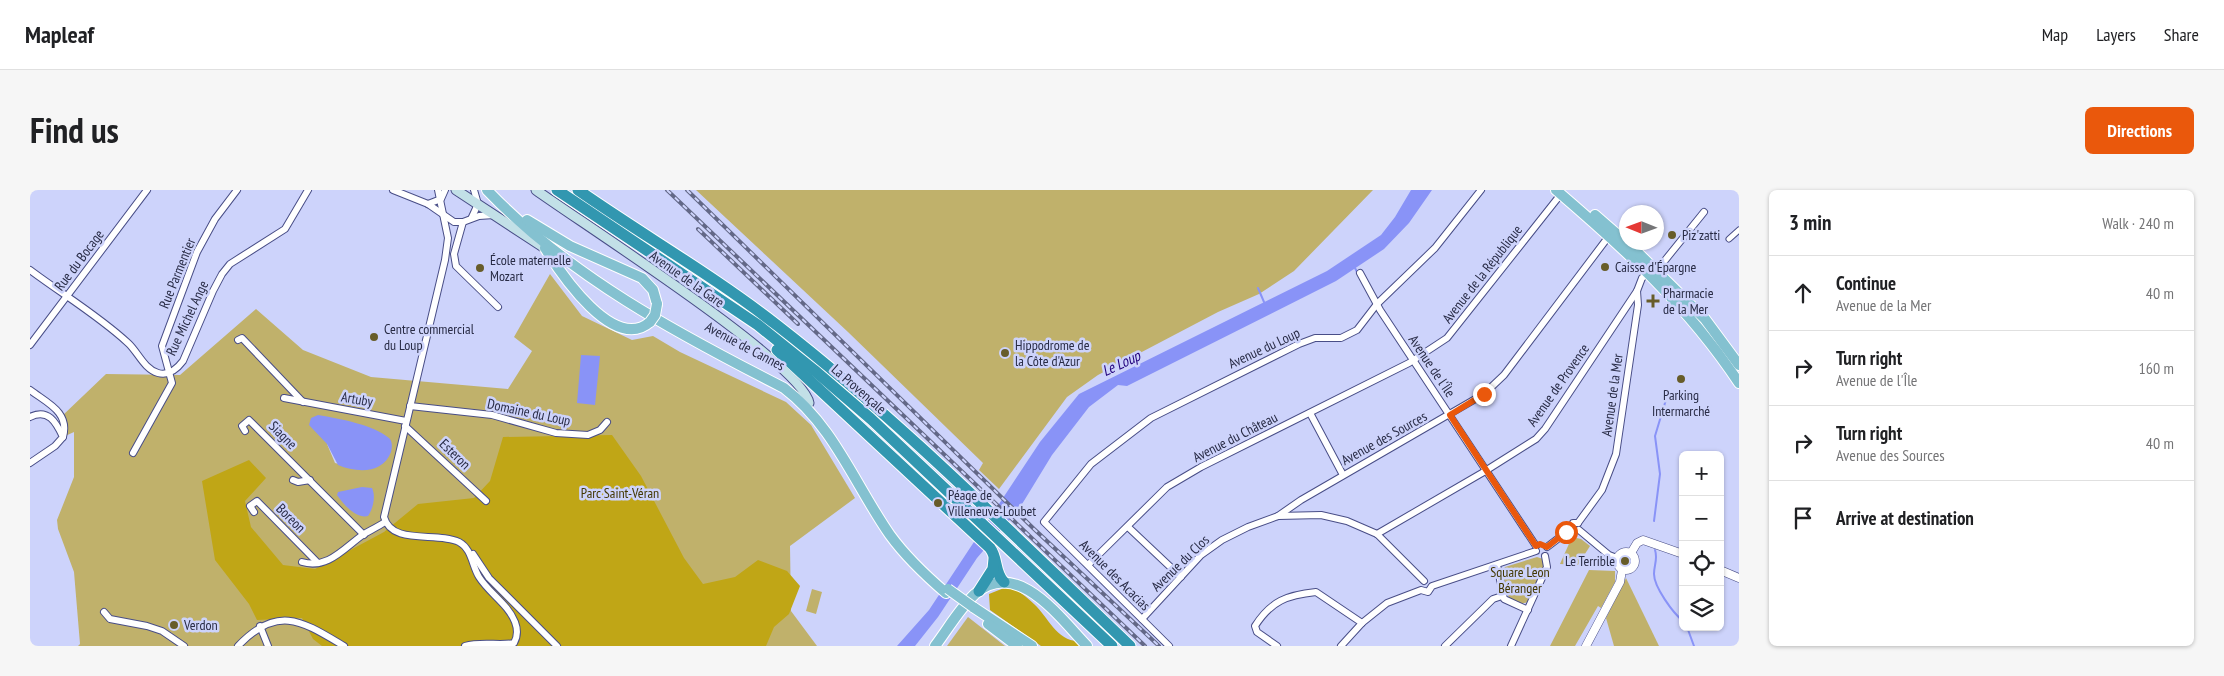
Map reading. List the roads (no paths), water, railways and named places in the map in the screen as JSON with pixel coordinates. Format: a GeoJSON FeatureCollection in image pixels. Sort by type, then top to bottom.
{"type":"FeatureCollection","features":[{"type":"Feature","properties":{"kind":"highway","name":"La Provençale"},"geometry":{"type":"LineString","coordinates":[[557,190],[758,325],[814,370],[871,420],[1112,646]]}},
{"type":"Feature","properties":{"kind":"highway","name":"La Provençale"},"geometry":{"type":"LineString","coordinates":[[578,190],[628,225],[706,274],[778,326],[877,409],[1130,646]]}},
{"type":"Feature","properties":{"kind":"highway"},"geometry":{"type":"LineString","coordinates":[[699,284],[792,362],[955,515],[992,552],[998,574],[1004,582]]}},
{"type":"Feature","properties":{"kind":"highway"},"geometry":{"type":"LineString","coordinates":[[979,591],[993,569],[992,552]]}},
{"type":"Feature","properties":{"kind":"main road"},"geometry":{"type":"LineString","coordinates":[[456,190],[573,264]]}},
{"type":"Feature","properties":{"kind":"main road","name":"Avenue de Cannes"},"geometry":{"type":"LineString","coordinates":[[487,190],[523,224],[573,264],[672,329],[784,388],[795,396],[819,421],[891,537],[924,571],[947,591],[972,609],[1032,646]]}},
{"type":"Feature","properties":{"kind":"main road","name":"Avenue de Cannes"},"geometry":{"type":"LineString","coordinates":[[493,190],[547,239],[675,324],[774,376],[809,403],[838,438],[896,535],[924,571]]}},
{"type":"Feature","properties":{"kind":"main road","name":"Avenue de la Gare"},"geometry":{"type":"LineString","coordinates":[[536,190],[710,310],[795,381],[808,396],[809,403]]}},
{"type":"Feature","properties":{"kind":"main road"},"geometry":{"type":"LineString","coordinates":[[1561,191],[1609,236],[1651,270],[1705,319],[1739,365]]}},
{"type":"Feature","properties":{"kind":"main road"},"geometry":{"type":"LineString","coordinates":[[1561,191],[1619,236]]}},
{"type":"Feature","properties":{"kind":"main road"},"geometry":{"type":"LineString","coordinates":[[526,220],[570,246],[642,278],[653,290],[657,304],[650,322],[642,328],[630,329],[621,328],[607,321],[583,298],[545,248]]}},
{"type":"Feature","properties":{"kind":"main road"},"geometry":{"type":"LineString","coordinates":[[1634,250],[1696,323],[1739,383]]}},
{"type":"Feature","properties":{"kind":"main road"},"geometry":{"type":"LineString","coordinates":[[935,646],[942,641],[963,607],[979,591],[994,583],[1004,582],[1028,588],[1087,646]]}},
{"type":"Feature","properties":{"kind":"main road","name":"Avenue de Cannes"},"geometry":{"type":"LineString","coordinates":[[972,609],[1016,646]]}},
{"type":"Feature","properties":{"kind":"main road"},"geometry":{"type":"LineString","coordinates":[[1067,625],[1077,631],[1093,646]]}},
{"type":"Feature","properties":{"kind":"street","name":"Rue du Bocage"},"geometry":{"type":"LineString","coordinates":[[30,346],[148,190]]}},
{"type":"Feature","properties":{"kind":"street","name":"Rue Parmentier"},"geometry":{"type":"LineString","coordinates":[[170,372],[162,346],[190,266],[206,234],[237,190]]}},
{"type":"Feature","properties":{"kind":"street","name":"Rue Michel Ange"},"geometry":{"type":"LineString","coordinates":[[170,372],[178,368],[184,361],[222,274],[230,264],[285,228],[308,190]]}},
{"type":"Feature","properties":{"kind":"street"},"geometry":{"type":"LineString","coordinates":[[393,190],[428,204],[444,217],[454,222],[463,222],[472,217],[495,215]]}},
{"type":"Feature","properties":{"kind":"street"},"geometry":{"type":"LineString","coordinates":[[438,190],[448,238]]}},
{"type":"Feature","properties":{"kind":"street"},"geometry":{"type":"LineString","coordinates":[[428,204],[441,199],[445,190]]}},
{"type":"Feature","properties":{"kind":"street"},"geometry":{"type":"LineString","coordinates":[[472,217],[478,204],[474,190]]}},
{"type":"Feature","properties":{"kind":"street","name":"Avenue du Loup"},"geometry":{"type":"LineString","coordinates":[[1044,522],[1091,464],[1151,418],[1299,344],[1315,338],[1350,336],[1377,304],[1435,248],[1481,190]]}},
{"type":"Feature","properties":{"kind":"street","name":"Avenue de la République"},"geometry":{"type":"LineString","coordinates":[[1414,360],[1447,338],[1457,328],[1561,191]]}},
{"type":"Feature","properties":{"kind":"street","name":"Avenue de la Mer"},"geometry":{"type":"LineString","coordinates":[[1547,547],[1576,527],[1602,490],[1616,454],[1638,305],[1637,291],[1642,278],[1668,257],[1704,212]]}},
{"type":"Feature","properties":{"kind":"street"},"geometry":{"type":"LineString","coordinates":[[454,222],[448,238],[440,283],[384,509],[386,522],[393,530],[400,534],[449,538],[461,543],[473,554],[489,578],[557,646]]}},
{"type":"Feature","properties":{"kind":"street"},"geometry":{"type":"LineString","coordinates":[[463,222],[454,254],[456,266],[498,307]]}},
{"type":"Feature","properties":{"kind":"street"},"geometry":{"type":"LineString","coordinates":[[1730,239],[1739,230]]}},
{"type":"Feature","properties":{"kind":"street","name":"Avenue des Sources"},"geometry":{"type":"LineString","coordinates":[[1278,516],[1343,475],[1484,394],[1504,375],[1609,236]]}},
{"type":"Feature","properties":{"kind":"street"},"geometry":{"type":"LineString","coordinates":[[30,270],[129,344],[149,368],[157,373],[170,372],[172,383],[133,453]]}},
{"type":"Feature","properties":{"kind":"street","name":"Avenue de l'Île"},"geometry":{"type":"LineString","coordinates":[[1360,273],[1377,304],[1536,548]]}},
{"type":"Feature","properties":{"kind":"street","name":"Avenue de Provence"},"geometry":{"type":"LineString","coordinates":[[1377,534],[1536,439],[1545,429],[1637,291]]}},
{"type":"Feature","properties":{"kind":"street"},"geometry":{"type":"LineString","coordinates":[[238,340],[242,338],[303,402]]}},
{"type":"Feature","properties":{"kind":"street","name":"Avenue du Château"},"geometry":{"type":"LineString","coordinates":[[1088,566],[1167,487],[1201,467],[1414,360]]}},
{"type":"Feature","properties":{"kind":"street"},"geometry":{"type":"LineString","coordinates":[[30,390],[60,413],[65,422],[63,437],[55,446],[30,463]]}},
{"type":"Feature","properties":{"kind":"street","name":"Artuby"},"geometry":{"type":"LineString","coordinates":[[284,398],[406,423]]}},
{"type":"Feature","properties":{"kind":"street","name":"Domaine du Loup"},"geometry":{"type":"LineString","coordinates":[[410,406],[492,415],[531,424],[542,430],[572,434],[588,435],[600,430],[607,422]]}},
{"type":"Feature","properties":{"kind":"street"},"geometry":{"type":"LineString","coordinates":[[1310,413],[1343,475]]}},
{"type":"Feature","properties":{"kind":"street"},"geometry":{"type":"LineString","coordinates":[[30,418],[43,414],[52,418],[63,437]]}},
{"type":"Feature","properties":{"kind":"street","name":"Siagne"},"geometry":{"type":"LineString","coordinates":[[245,431],[242,426],[249,420],[364,535]]}},
{"type":"Feature","properties":{"kind":"street","name":"Esteron"},"geometry":{"type":"LineString","coordinates":[[406,423],[486,501]]}},
{"type":"Feature","properties":{"kind":"street"},"geometry":{"type":"LineString","coordinates":[[293,480],[298,482],[310,480]]}},
{"type":"Feature","properties":{"kind":"street","name":"Boreon"},"geometry":{"type":"LineString","coordinates":[[254,512],[250,506],[257,501],[318,563]]}},
{"type":"Feature","properties":{"kind":"street","name":"Avenue du Clos"},"geometry":{"type":"LineString","coordinates":[[1142,620],[1201,555],[1222,540],[1248,527],[1278,516],[1320,515],[1347,521],[1377,534],[1417,571],[1424,581]]}},
{"type":"Feature","properties":{"kind":"street"},"geometry":{"type":"LineString","coordinates":[[302,562],[318,563],[329,560],[386,522]]}},
{"type":"Feature","properties":{"kind":"street","name":"Avenue des Acacias"},"geometry":{"type":"LineString","coordinates":[[1044,522],[1169,646]]}},
{"type":"Feature","properties":{"kind":"street"},"geometry":{"type":"LineString","coordinates":[[1128,527],[1181,576]]}},
{"type":"Feature","properties":{"kind":"street"},"geometry":{"type":"LineString","coordinates":[[1576,527],[1609,555],[1618,558]]}},
{"type":"Feature","properties":{"kind":"street"},"geometry":{"type":"LineString","coordinates":[[1631,553],[1637,543],[1643,540],[1679,553]]}},
{"type":"Feature","properties":{"kind":"street"},"geometry":{"type":"LineString","coordinates":[[1341,646],[1362,623],[1386,603],[1421,590],[1428,592],[1432,586],[1497,566],[1536,548],[1540,544],[1547,547],[1548,553],[1545,556],[1547,567],[1511,646]]}},
{"type":"Feature","properties":{"kind":"street"},"geometry":{"type":"LineString","coordinates":[[465,646],[476,643],[507,646],[514,643],[518,628],[508,609],[477,575],[466,548]]}},
{"type":"Feature","properties":{"kind":"street"},"geometry":{"type":"LineString","coordinates":[[1536,548],[1541,556],[1545,556]]}},
{"type":"Feature","properties":{"kind":"street"},"geometry":{"type":"LineString","coordinates":[[1623,552],[1631,553],[1635,557],[1634,566],[1628,571],[1622,570],[1617,564],[1618,558],[1623,552]]}},
{"type":"Feature","properties":{"kind":"street"},"geometry":{"type":"LineString","coordinates":[[1497,566],[1502,596],[1507,602],[1528,610]]}},
{"type":"Feature","properties":{"kind":"street"},"geometry":{"type":"LineString","coordinates":[[1586,646],[1620,582],[1622,570]]}},
{"type":"Feature","properties":{"kind":"street"},"geometry":{"type":"LineString","coordinates":[[1724,572],[1739,578]]}},
{"type":"Feature","properties":{"kind":"street"},"geometry":{"type":"LineString","coordinates":[[1421,590],[1420,584],[1424,581],[1429,581],[1432,586]]}},
{"type":"Feature","properties":{"kind":"street"},"geometry":{"type":"LineString","coordinates":[[1277,646],[1257,632],[1255,626],[1265,610],[1283,599],[1316,592],[1362,623]]}},
{"type":"Feature","properties":{"kind":"street"},"geometry":{"type":"LineString","coordinates":[[1445,646],[1493,599],[1502,596]]}},
{"type":"Feature","properties":{"kind":"street"},"geometry":{"type":"LineString","coordinates":[[104,612],[110,619],[148,626],[162,631],[184,646]]}},
{"type":"Feature","properties":{"kind":"street"},"geometry":{"type":"LineString","coordinates":[[238,646],[260,626],[283,621],[303,622],[344,646]]}},
{"type":"Feature","properties":{"kind":"street"},"geometry":{"type":"LineString","coordinates":[[260,626],[268,646]]}},
{"type":"Feature","properties":{"kind":"water"},"geometry":{"type":"Polygon","coordinates":[[[1411,190],[1432,190],[1409,223],[1384,249],[1336,281],[1127,386],[1118,385],[1089,407],[1052,455],[1019,509],[977,558],[938,617],[915,646],[897,646],[929,610],[1040,442],[1079,394],[1327,271],[1381,235],[1395,217],[1411,190]]]}},
{"type":"Feature","properties":{"kind":"water"},"geometry":{"type":"Polygon","coordinates":[[[581,355],[600,356],[595,405],[577,403],[581,355]]]}},
{"type":"Feature","properties":{"kind":"water"},"geometry":{"type":"Polygon","coordinates":[[[318,415],[356,423],[383,433],[392,443],[391,452],[382,464],[369,470],[345,468],[338,465],[327,444],[309,425],[311,418],[318,415]]]}},
{"type":"Feature","properties":{"kind":"water"},"geometry":{"type":"Polygon","coordinates":[[[362,487],[372,488],[374,495],[368,516],[354,513],[337,495],[338,492],[362,487]]]}},
{"type":"Feature","properties":{"kind":"waterway"},"geometry":{"type":"LineString","coordinates":[[1355,268],[1358,274]]}},
{"type":"Feature","properties":{"kind":"waterway"},"geometry":{"type":"LineString","coordinates":[[1258,288],[1264,302]]}},
{"type":"Feature","properties":{"kind":"waterway"},"geometry":{"type":"LineString","coordinates":[[1654,521],[1660,474],[1655,436],[1668,393]]}},
{"type":"Feature","properties":{"kind":"waterway"},"geometry":{"type":"LineString","coordinates":[[1655,550],[1654,574],[1657,586],[1669,606],[1679,617]]}},
{"type":"Feature","properties":{"kind":"waterway"},"geometry":{"type":"LineString","coordinates":[[1688,631],[1694,646]]}},
{"type":"Feature","properties":{"kind":"railway"},"geometry":{"type":"LineString","coordinates":[[667,190],[1145,646]]}},
{"type":"Feature","properties":{"kind":"railway"},"geometry":{"type":"LineString","coordinates":[[687,190],[1033,528],[1159,646]]}},
{"type":"Feature","properties":{"kind":"railway"},"geometry":{"type":"LineString","coordinates":[[698,229],[798,324]]}},
{"type":"Feature","properties":{"kind":"place","name":"Piz'zatti"},"geometry":{"type":"Point","coordinates":[1672,235]}},
{"type":"Feature","properties":{"kind":"place","name":"Caisse d'Épargne"},"geometry":{"type":"Point","coordinates":[1605,267]}},
{"type":"Feature","properties":{"kind":"place","name":"École maternelle Mozart"},"geometry":{"type":"Point","coordinates":[480,268]}},
{"type":"Feature","properties":{"kind":"place","name":"Pharmacie de la Mer"},"geometry":{"type":"Point","coordinates":[1653,301]}},
{"type":"Feature","properties":{"kind":"place","name":"Centre commercial du Loup"},"geometry":{"type":"Point","coordinates":[374,337]}},
{"type":"Feature","properties":{"kind":"place","name":"Hippodrome de la Côte d'Azur"},"geometry":{"type":"Point","coordinates":[1005,353]}},
{"type":"Feature","properties":{"kind":"place","name":"Parking Intermarché"},"geometry":{"type":"Point","coordinates":[1681,379]}},
{"type":"Feature","properties":{"kind":"place","name":"Péage de Villeneuve-Loubet"},"geometry":{"type":"Point","coordinates":[938,503]}},
{"type":"Feature","properties":{"kind":"place","name":"Le Terrible"},"geometry":{"type":"Point","coordinates":[1625,561]}},
{"type":"Feature","properties":{"kind":"place","name":"Verdon"},"geometry":{"type":"Point","coordinates":[174,625]}},
{"type":"Feature","properties":{"kind":"water label","name":"Le Loup"},"geometry":{"type":"Point","coordinates":[1121,363]}},
{"type":"Feature","properties":{"kind":"park label","name":"Parc Saint-Véran"},"geometry":{"type":"Point","coordinates":[620,493]}},
{"type":"Feature","properties":{"kind":"park label","name":"Square Leon Béranger"},"geometry":{"type":"Point","coordinates":[1520,580]}}]}
